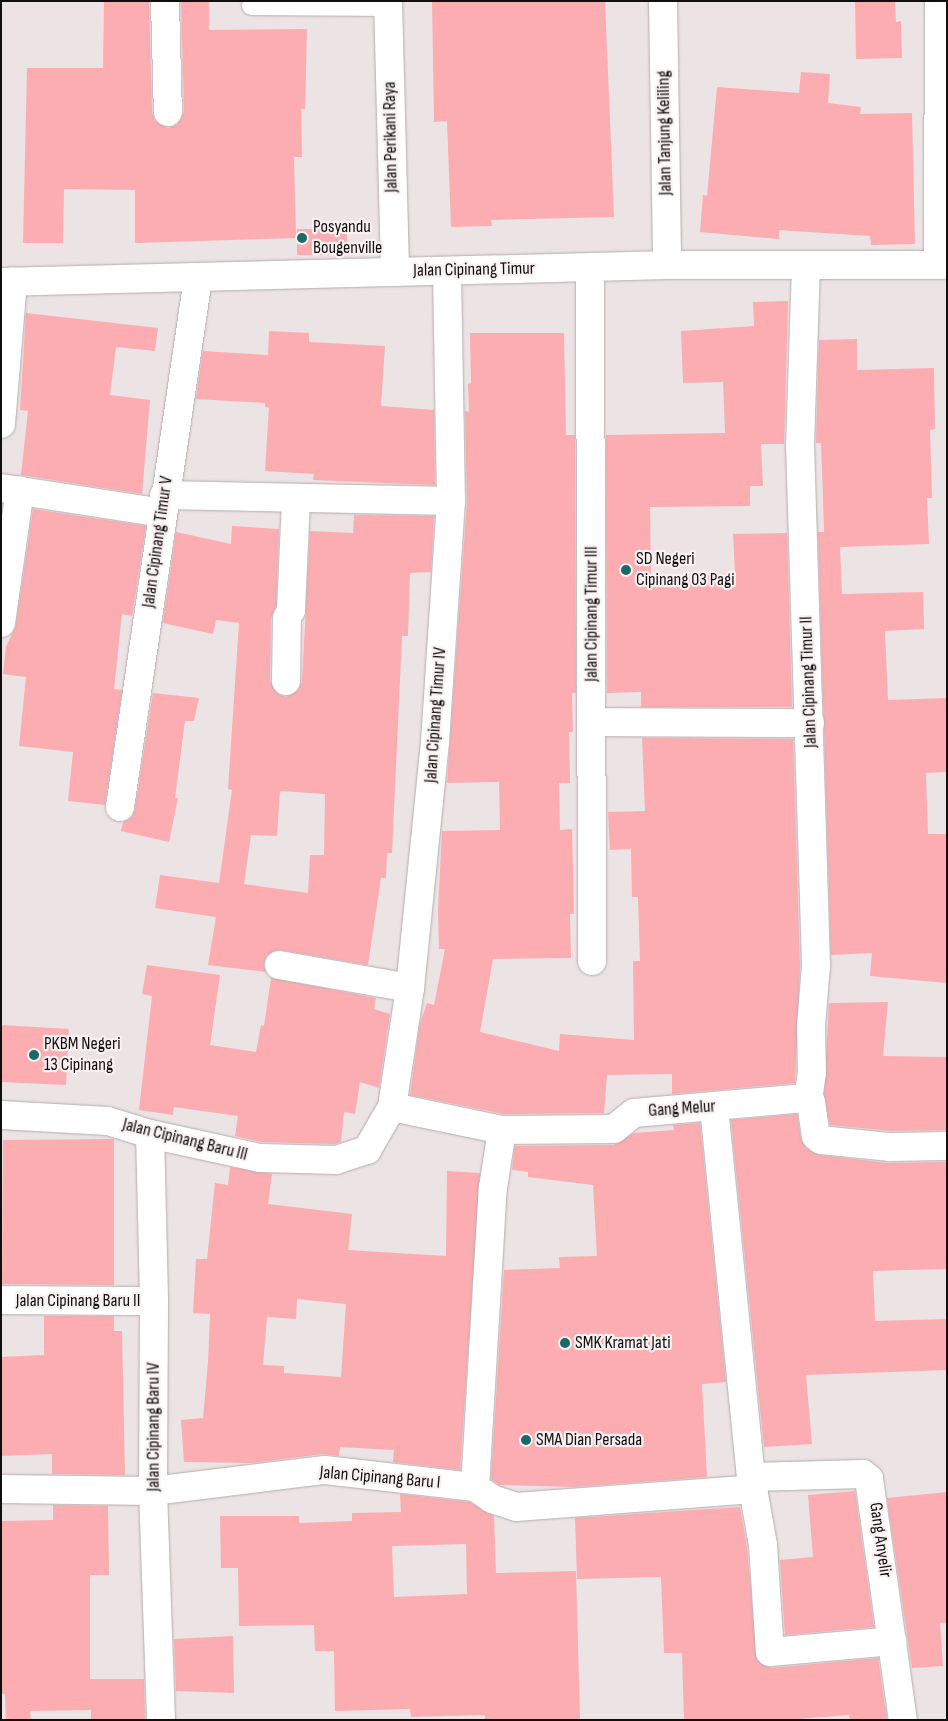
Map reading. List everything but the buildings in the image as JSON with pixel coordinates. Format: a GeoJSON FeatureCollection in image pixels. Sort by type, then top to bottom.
{"type":"FeatureCollection","features":[{"type":"Feature","properties":{"kind":"street"},"geometry":{"type":"LineString","coordinates":[[165,1],[168,112]]}},
{"type":"Feature","properties":{"kind":"street","name":"Jalan Tanjung Keliling"},"geometry":{"type":"LineString","coordinates":[[663,1],[667,265]]}},
{"type":"Feature","properties":{"kind":"street"},"geometry":{"type":"LineString","coordinates":[[939,1],[942,264]]}},
{"type":"Feature","properties":{"kind":"street","name":"Jalan Perikani Raya"},"geometry":{"type":"LineString","coordinates":[[388,4],[395,272]]}},
{"type":"Feature","properties":{"kind":"street","name":"Jalan Cipinang Timur"},"geometry":{"type":"LineString","coordinates":[[7,282],[667,265],[942,264]]}},
{"type":"Feature","properties":{"kind":"street","name":"Jalan Cipinang Timur II"},"geometry":{"type":"LineString","coordinates":[[806,265],[800,444],[816,966],[811,1026],[812,1072],[808,1099]]}},
{"type":"Feature","properties":{"kind":"street","name":"Jalan Cipinang Timur III"},"geometry":{"type":"LineString","coordinates":[[590,268],[592,961]]}},
{"type":"Feature","properties":{"kind":"street","name":"Jalan Cipinang Timur IV"},"geometry":{"type":"LineString","coordinates":[[367,1150],[392,1107],[410,988],[435,742],[451,502],[447,271]]}},
{"type":"Feature","properties":{"kind":"street","name":"Jalan Cipinang Timur V"},"geometry":{"type":"LineString","coordinates":[[120,807],[163,504],[198,278]]}},
{"type":"Feature","properties":{"kind":"street"},"geometry":{"type":"LineString","coordinates":[[1,424],[7,282]]}},
{"type":"Feature","properties":{"kind":"street"},"geometry":{"type":"LineString","coordinates":[[1,623],[10,489],[163,504],[296,498],[451,502]]}},
{"type":"Feature","properties":{"kind":"street"},"geometry":{"type":"LineString","coordinates":[[286,681],[287,618],[291,610],[296,498]]}},
{"type":"Feature","properties":{"kind":"street"},"geometry":{"type":"LineString","coordinates":[[591,722],[810,723]]}},
{"type":"Feature","properties":{"kind":"street"},"geometry":{"type":"LineString","coordinates":[[279,965],[410,988]]}},
{"type":"Feature","properties":{"kind":"street"},"geometry":{"type":"LineString","coordinates":[[808,1099],[816,1136],[821,1140],[890,1147],[947,1146]]}},
{"type":"Feature","properties":{"kind":"street","name":"Gang Melur"},"geometry":{"type":"LineString","coordinates":[[392,1107],[502,1130],[614,1129],[634,1113],[808,1099]]}},
{"type":"Feature","properties":{"kind":"street"},"geometry":{"type":"LineString","coordinates":[[714,1107],[752,1483],[763,1545],[770,1652],[893,1641]]}},
{"type":"Feature","properties":{"kind":"street","name":"Jalan Cipinang Baru III"},"geometry":{"type":"LineString","coordinates":[[1,1115],[108,1121],[150,1134],[260,1158],[336,1160],[367,1150]]}},
{"type":"Feature","properties":{"kind":"street"},"geometry":{"type":"LineString","coordinates":[[474,1487],[493,1188],[502,1130]]}},
{"type":"Feature","properties":{"kind":"street","name":"Jalan Cipinang Baru IV"},"geometry":{"type":"LineString","coordinates":[[150,1134],[154,1301],[153,1490],[161,1720]]}},
{"type":"Feature","properties":{"kind":"street","name":"Jalan Cipinang Baru II"},"geometry":{"type":"LineString","coordinates":[[1,1300],[154,1301]]}},
{"type":"Feature","properties":{"kind":"street","name":"Jalan Cipinang Baru I"},"geometry":{"type":"LineString","coordinates":[[1,1489],[153,1490],[324,1470],[474,1487],[492,1499],[516,1507],[752,1483]]}},
{"type":"Feature","properties":{"kind":"street","name":"Gang Anyelir"},"geometry":{"type":"LineString","coordinates":[[752,1483],[863,1474],[869,1479],[904,1720]]}},
{"type":"Feature","properties":{"kind":"lane"},"geometry":{"type":"LineString","coordinates":[[252,5],[388,4]]}},
{"type":"Feature","properties":{"kind":"place","name":"Posyandu Bougenville"},"geometry":{"type":"Point","coordinates":[302,238]}},
{"type":"Feature","properties":{"kind":"place","name":"SD Negeri Cipinang 03 Pagi"},"geometry":{"type":"Point","coordinates":[626,570]}},
{"type":"Feature","properties":{"kind":"place","name":"PKBM Negeri 13 Cipinang"},"geometry":{"type":"Point","coordinates":[34,1055]}},
{"type":"Feature","properties":{"kind":"place","name":"SMK Kramat Jati"},"geometry":{"type":"Point","coordinates":[565,1343]}},
{"type":"Feature","properties":{"kind":"place","name":"SMA Dian Persada"},"geometry":{"type":"Point","coordinates":[526,1440]}}]}
